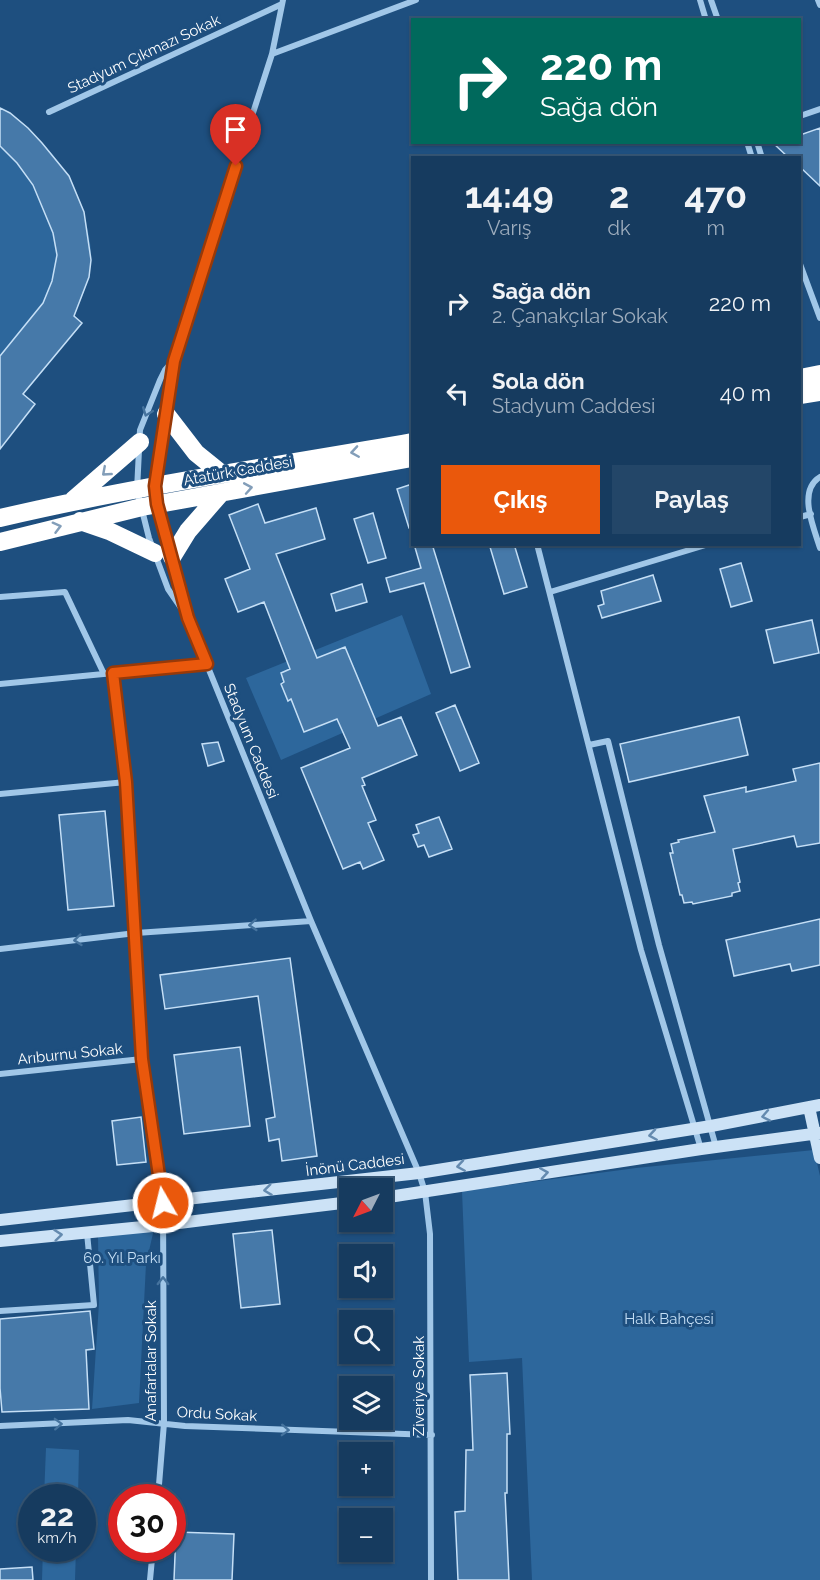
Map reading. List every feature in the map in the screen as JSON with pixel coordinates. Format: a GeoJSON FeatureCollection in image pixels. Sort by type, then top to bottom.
{"type":"FeatureCollection","features":[{"type":"Feature","properties":{"kind":"highway"},"geometry":{"type":"LineString","coordinates":[[801,378],[820,374]]}},
{"type":"Feature","properties":{"kind":"highway"},"geometry":{"type":"LineString","coordinates":[[801,395],[820,392]]}},
{"type":"Feature","properties":{"kind":"highway"},"geometry":{"type":"LineString","coordinates":[[166,414],[196,453],[222,474]]}},
{"type":"Feature","properties":{"kind":"highway"},"geometry":{"type":"LineString","coordinates":[[71,502],[140,442]]}},
{"type":"Feature","properties":{"kind":"highway","name":"Atatürk Caddesi"},"geometry":{"type":"LineString","coordinates":[[0,542],[80,521],[222,474],[411,442]]}},
{"type":"Feature","properties":{"kind":"highway","name":"Atatürk Caddesi"},"geometry":{"type":"LineString","coordinates":[[0,518],[71,502],[221,493],[411,458]]}},
{"type":"Feature","properties":{"kind":"highway"},"geometry":{"type":"LineString","coordinates":[[80,521],[163,555],[188,531],[221,493]]}},
{"type":"Feature","properties":{"kind":"main road","name":"İnönü Caddesi"},"geometry":{"type":"LineString","coordinates":[[0,1220],[419,1173],[711,1126],[814,1106]]}},
{"type":"Feature","properties":{"kind":"main road"},"geometry":{"type":"LineString","coordinates":[[814,1106],[820,1158]]}},
{"type":"Feature","properties":{"kind":"main road"},"geometry":{"type":"LineString","coordinates":[[393,1196],[701,1149],[817,1134]]}},
{"type":"Feature","properties":{"kind":"main road"},"geometry":{"type":"LineString","coordinates":[[0,1241],[163,1225],[339,1203]]}},
{"type":"Feature","properties":{"kind":"street"},"geometry":{"type":"LineString","coordinates":[[272,54],[397,3],[416,0]]}},
{"type":"Feature","properties":{"kind":"street"},"geometry":{"type":"LineString","coordinates":[[699,0],[705,18]]}},
{"type":"Feature","properties":{"kind":"street"},"geometry":{"type":"LineString","coordinates":[[711,0],[717,18]]}},
{"type":"Feature","properties":{"kind":"street"},"geometry":{"type":"LineString","coordinates":[[818,0],[820,5]]}},
{"type":"Feature","properties":{"kind":"street","name":"Stadyum Caddesi"},"geometry":{"type":"LineString","coordinates":[[282,2],[272,54],[174,361],[165,369],[160,380],[140,430],[140,442],[148,497],[163,555],[168,589],[188,618],[311,921],[426,1192]]}},
{"type":"Feature","properties":{"kind":"street","name":"Stadyum Çıkmazı Sokak"},"geometry":{"type":"LineString","coordinates":[[49,112],[282,2]]}},
{"type":"Feature","properties":{"kind":"street"},"geometry":{"type":"LineString","coordinates":[[801,116],[820,109]]}},
{"type":"Feature","properties":{"kind":"street"},"geometry":{"type":"LineString","coordinates":[[801,267],[820,318]]}},
{"type":"Feature","properties":{"kind":"street"},"geometry":{"type":"LineString","coordinates":[[801,310],[815,305]]}},
{"type":"Feature","properties":{"kind":"street"},"geometry":{"type":"LineString","coordinates":[[174,361],[166,414],[148,497],[163,555],[188,618]]}},
{"type":"Feature","properties":{"kind":"street"},"geometry":{"type":"LineString","coordinates":[[820,477],[809,489],[811,514],[820,548]]}},
{"type":"Feature","properties":{"kind":"street"},"geometry":{"type":"LineString","coordinates":[[801,518],[811,514]]}},
{"type":"Feature","properties":{"kind":"street"},"geometry":{"type":"LineString","coordinates":[[538,546],[641,950],[701,1149]]}},
{"type":"Feature","properties":{"kind":"street"},"geometry":{"type":"LineString","coordinates":[[549,592],[703,546]]}},
{"type":"Feature","properties":{"kind":"street"},"geometry":{"type":"LineString","coordinates":[[0,597],[65,592],[104,674]]}},
{"type":"Feature","properties":{"kind":"street"},"geometry":{"type":"LineString","coordinates":[[0,684],[207,664]]}},
{"type":"Feature","properties":{"kind":"street","name":"Anafartalar Sokak"},"geometry":{"type":"LineString","coordinates":[[113,673],[126,782],[142,1059],[163,1203],[164,1423],[159,1484]]}},
{"type":"Feature","properties":{"kind":"street"},"geometry":{"type":"LineString","coordinates":[[589,745],[608,741],[659,945],[716,1147]]}},
{"type":"Feature","properties":{"kind":"street"},"geometry":{"type":"LineString","coordinates":[[0,794],[126,782]]}},
{"type":"Feature","properties":{"kind":"street"},"geometry":{"type":"LineString","coordinates":[[0,949],[136,933],[311,921]]}},
{"type":"Feature","properties":{"kind":"street","name":"Arıburnu Sokak"},"geometry":{"type":"LineString","coordinates":[[0,1074],[142,1059]]}},
{"type":"Feature","properties":{"kind":"street","name":"Ziveriye Sokak"},"geometry":{"type":"LineString","coordinates":[[426,1192],[430,1234],[431,1580]]}},
{"type":"Feature","properties":{"kind":"street"},"geometry":{"type":"LineString","coordinates":[[0,1311],[94,1305],[87,1232]]}},
{"type":"Feature","properties":{"kind":"street","name":"Ordu Sokak"},"geometry":{"type":"LineString","coordinates":[[0,1426],[128,1420],[185,1426],[432,1436]]}},
{"type":"Feature","properties":{"kind":"street"},"geometry":{"type":"LineString","coordinates":[[150,1580],[152,1562]]}},
{"type":"Feature","properties":{"kind":"green space"},"geometry":{"type":"Polygon","coordinates":[[[0,108],[45,146],[68,176],[83,211],[91,259],[87,284],[74,316],[82,323],[24,394],[35,404],[0,449],[0,108]]]}},
{"type":"Feature","properties":{"kind":"green space"},"geometry":{"type":"Polygon","coordinates":[[[402,615],[431,694],[281,760],[246,678],[402,615]]]}},
{"type":"Feature","properties":{"kind":"green space","name":"Halk Bahçesi"},"geometry":{"type":"Polygon","coordinates":[[[814,1150],[820,1176],[820,1580],[532,1580],[522,1358],[469,1362],[462,1191],[636,1168],[814,1150]]]}},
{"type":"Feature","properties":{"kind":"green space","name":"60. Yıl Parkı"},"geometry":{"type":"Polygon","coordinates":[[[154,1229],[146,1264],[139,1403],[92,1409],[99,1303],[98,1235],[154,1229]]]}},
{"type":"Feature","properties":{"kind":"green space"},"geometry":{"type":"Polygon","coordinates":[[[46,1448],[79,1450],[78,1484],[45,1484],[46,1448]]]}},
{"type":"Feature","properties":{"kind":"green space"},"geometry":{"type":"Polygon","coordinates":[[[43,1562],[76,1562],[75,1580],[42,1580],[43,1562]]]}},
{"type":"Feature","properties":{"kind":"building"},"geometry":{"type":"Polygon","coordinates":[[[0,108],[28,128],[69,176],[84,212],[91,260],[89,277],[74,316],[82,323],[23,394],[35,404],[0,449],[0,356],[43,303],[52,281],[57,255],[53,233],[33,185],[17,163],[0,146],[0,108]]]}},
{"type":"Feature","properties":{"kind":"building"},"geometry":{"type":"Polygon","coordinates":[[[820,128],[820,186],[801,168],[801,156],[787,156],[774,144],[801,144],[801,135],[820,128]]]}},
{"type":"Feature","properties":{"kind":"building"},"geometry":{"type":"Polygon","coordinates":[[[411,484],[411,528],[409,528],[397,489],[411,484]]]}},
{"type":"Feature","properties":{"kind":"building"},"geometry":{"type":"Polygon","coordinates":[[[258,504],[265,523],[316,508],[325,539],[276,554],[317,658],[345,647],[378,726],[401,717],[417,755],[362,778],[365,785],[362,786],[376,820],[368,823],[384,860],[363,869],[360,862],[343,869],[301,768],[350,748],[337,719],[304,732],[291,699],[288,701],[281,684],[284,682],[281,673],[290,669],[264,602],[238,612],[225,579],[250,569],[229,515],[258,504]]]}},
{"type":"Feature","properties":{"kind":"building"},"geometry":{"type":"Polygon","coordinates":[[[373,513],[386,558],[368,563],[354,519],[373,513]]]}},
{"type":"Feature","properties":{"kind":"building"},"geometry":{"type":"Polygon","coordinates":[[[415,546],[433,546],[470,667],[451,673],[424,583],[390,592],[386,578],[421,568],[415,546]]]}},
{"type":"Feature","properties":{"kind":"building"},"geometry":{"type":"Polygon","coordinates":[[[515,546],[527,587],[504,594],[490,547],[515,546]]]}},
{"type":"Feature","properties":{"kind":"building"},"geometry":{"type":"Polygon","coordinates":[[[741,563],[752,601],[731,607],[720,569],[741,563]]]}},
{"type":"Feature","properties":{"kind":"building"},"geometry":{"type":"Polygon","coordinates":[[[653,575],[661,601],[602,618],[598,606],[604,604],[601,591],[653,575]]]}},
{"type":"Feature","properties":{"kind":"building"},"geometry":{"type":"Polygon","coordinates":[[[362,584],[367,602],[336,611],[331,594],[362,584]]]}},
{"type":"Feature","properties":{"kind":"building"},"geometry":{"type":"Polygon","coordinates":[[[812,620],[819,653],[774,663],[766,630],[812,620]]]}},
{"type":"Feature","properties":{"kind":"building"},"geometry":{"type":"Polygon","coordinates":[[[455,705],[479,763],[460,771],[436,713],[455,705]]]}},
{"type":"Feature","properties":{"kind":"building"},"geometry":{"type":"Polygon","coordinates":[[[739,717],[748,755],[629,782],[620,744],[739,717]]]}},
{"type":"Feature","properties":{"kind":"building"},"geometry":{"type":"Polygon","coordinates":[[[218,742],[224,761],[208,766],[202,744],[218,742]]]}},
{"type":"Feature","properties":{"kind":"building"},"geometry":{"type":"Polygon","coordinates":[[[820,763],[820,843],[797,847],[794,836],[733,849],[740,891],[732,893],[732,896],[693,904],[692,902],[684,903],[670,853],[673,853],[671,844],[679,842],[678,840],[715,832],[704,796],[746,787],[746,792],[796,781],[793,769],[820,763]]]}},
{"type":"Feature","properties":{"kind":"building"},"geometry":{"type":"Polygon","coordinates":[[[105,811],[114,906],[68,910],[59,815],[105,811]]]}},
{"type":"Feature","properties":{"kind":"building"},"geometry":{"type":"Polygon","coordinates":[[[439,817],[452,849],[429,857],[424,845],[418,847],[413,835],[419,833],[416,825],[439,817]]]}},
{"type":"Feature","properties":{"kind":"building"},"geometry":{"type":"Polygon","coordinates":[[[820,919],[820,965],[792,971],[790,964],[734,976],[726,940],[820,919]]]}},
{"type":"Feature","properties":{"kind":"building"},"geometry":{"type":"Polygon","coordinates":[[[290,958],[317,1156],[282,1161],[279,1139],[269,1141],[266,1119],[275,1117],[258,996],[165,1009],[160,975],[290,958]]]}},
{"type":"Feature","properties":{"kind":"building"},"geometry":{"type":"Polygon","coordinates":[[[240,1047],[250,1126],[184,1134],[174,1055],[240,1047]]]}},
{"type":"Feature","properties":{"kind":"building"},"geometry":{"type":"Polygon","coordinates":[[[141,1117],[146,1162],[117,1165],[112,1121],[141,1117]]]}},
{"type":"Feature","properties":{"kind":"building"},"geometry":{"type":"Polygon","coordinates":[[[272,1230],[280,1304],[241,1308],[233,1234],[272,1230]]]}},
{"type":"Feature","properties":{"kind":"building"},"geometry":{"type":"Polygon","coordinates":[[[90,1311],[94,1349],[86,1350],[89,1409],[2,1412],[0,1319],[90,1311]]]}},
{"type":"Feature","properties":{"kind":"building"},"geometry":{"type":"Polygon","coordinates":[[[507,1373],[510,1434],[507,1434],[507,1493],[505,1493],[509,1580],[458,1580],[455,1512],[465,1511],[466,1450],[473,1450],[470,1375],[507,1373]]]}},
{"type":"Feature","properties":{"kind":"building"},"geometry":{"type":"Polygon","coordinates":[[[186,1532],[234,1534],[232,1580],[174,1580],[175,1562],[186,1562],[186,1532]]]}},
{"type":"Feature","properties":{"kind":"building"},"geometry":{"type":"Polygon","coordinates":[[[32,1567],[33,1580],[0,1580],[0,1569],[32,1567]]]}},
{"type":"Feature","properties":{"kind":"route"},"geometry":{"type":"LineString","coordinates":[[163,1203],[142,1059],[126,782],[113,673],[207,664],[188,618],[157,504],[155,486],[174,361],[236,166]]}}]}
